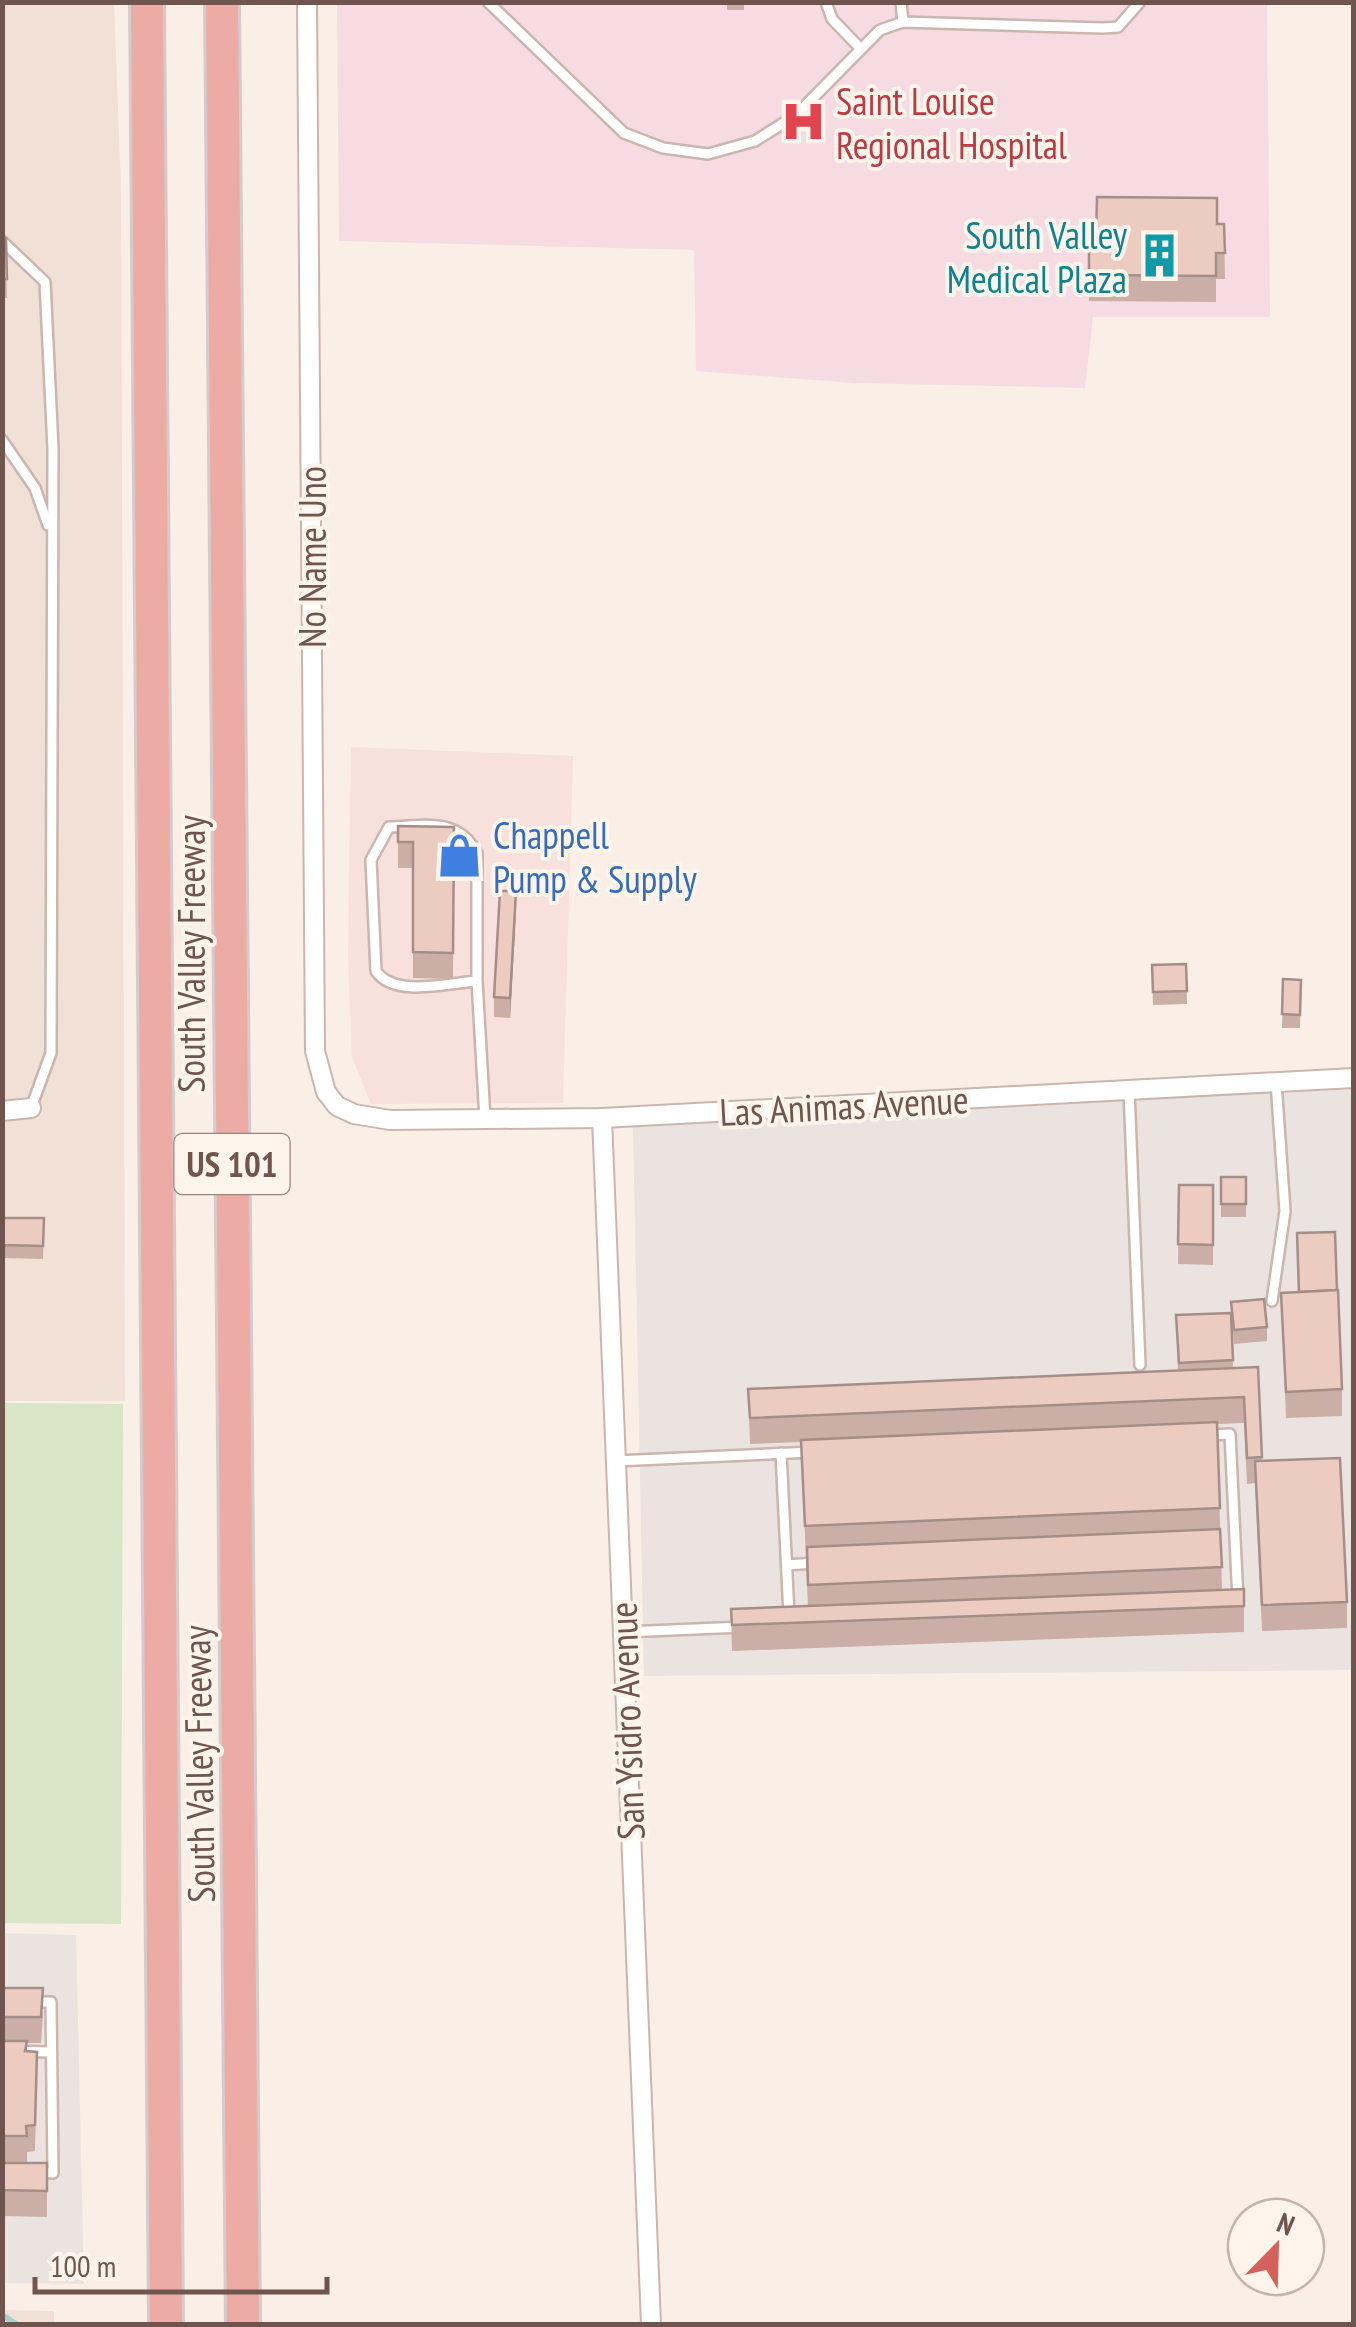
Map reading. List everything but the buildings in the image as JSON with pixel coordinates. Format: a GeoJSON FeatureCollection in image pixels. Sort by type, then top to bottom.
{"type":"FeatureCollection","features":[{"type":"Feature","properties":{"kind":"highway","name":"South Valley Freeway"},"geometry":{"type":"LineString","coordinates":[[147,2],[166,2324]]}},
{"type":"Feature","properties":{"kind":"highway","name":"South Valley Freeway"},"geometry":{"type":"LineString","coordinates":[[222,2],[243,2324]]}},
{"type":"Feature","properties":{"kind":"street","name":"No Name Uno"},"geometry":{"type":"LineString","coordinates":[[307,2],[315,1050],[326,1092],[337,1106]]}},
{"type":"Feature","properties":{"kind":"street","name":"Las Animas Avenue"},"geometry":{"type":"LineString","coordinates":[[337,1106],[354,1114],[390,1120],[602,1118],[1354,1078]]}},
{"type":"Feature","properties":{"kind":"street"},"geometry":{"type":"LineString","coordinates":[[2,1111],[32,1108]]}},
{"type":"Feature","properties":{"kind":"street","name":"San Ysidro Avenue"},"geometry":{"type":"LineString","coordinates":[[602,1118],[651,2324]]}},
{"type":"Feature","properties":{"kind":"lane"},"geometry":{"type":"LineString","coordinates":[[488,2],[624,133],[663,148],[708,154],[754,141],[796,115],[880,30],[903,22],[1118,27],[1140,2]]}},
{"type":"Feature","properties":{"kind":"lane"},"geometry":{"type":"LineString","coordinates":[[826,2],[832,19],[860,48]]}},
{"type":"Feature","properties":{"kind":"lane"},"geometry":{"type":"LineString","coordinates":[[901,2],[903,22]]}},
{"type":"Feature","properties":{"kind":"lane"},"geometry":{"type":"LineString","coordinates":[[2,240],[45,282],[53,450],[52,1052],[32,1108]]}},
{"type":"Feature","properties":{"kind":"lane"},"geometry":{"type":"LineString","coordinates":[[2,440],[36,488],[50,532]]}},
{"type":"Feature","properties":{"kind":"lane"},"geometry":{"type":"LineString","coordinates":[[477,981],[400,986],[383,981],[376,971],[371,860],[389,827],[451,826],[469,838],[477,853],[477,981],[485,1119]]}},
{"type":"Feature","properties":{"kind":"lane"},"geometry":{"type":"LineString","coordinates":[[1272,1301],[1285,1211],[1276,1082]]}},
{"type":"Feature","properties":{"kind":"lane"},"geometry":{"type":"LineString","coordinates":[[1129,1090],[1140,1364]]}},
{"type":"Feature","properties":{"kind":"lane"},"geometry":{"type":"LineString","coordinates":[[1191,1436],[1230,1434],[1238,1606],[1219,1606]]}},
{"type":"Feature","properties":{"kind":"lane"},"geometry":{"type":"LineString","coordinates":[[616,1461],[820,1452]]}},
{"type":"Feature","properties":{"kind":"lane"},"geometry":{"type":"LineString","coordinates":[[782,1454],[790,1625]]}},
{"type":"Feature","properties":{"kind":"lane"},"geometry":{"type":"LineString","coordinates":[[1216,1545],[1236,1544]]}},
{"type":"Feature","properties":{"kind":"lane"},"geometry":{"type":"LineString","coordinates":[[787,1565],[826,1563]]}},
{"type":"Feature","properties":{"kind":"lane"},"geometry":{"type":"LineString","coordinates":[[623,1632],[750,1627]]}},
{"type":"Feature","properties":{"kind":"lane"},"geometry":{"type":"LineString","coordinates":[[18,2002],[51,2002],[52,2173],[19,2172]]}},
{"type":"Feature","properties":{"kind":"lane"},"geometry":{"type":"LineString","coordinates":[[2,2051],[51,2052]]}},
{"type":"Feature","properties":{"kind":"shaded area"},"geometry":{"type":"Polygon","coordinates":[[[3,3],[114,3],[121,189],[125,1401],[3,1401],[3,3]]]}},
{"type":"Feature","properties":{"kind":"shaded area","name":"Saint Louise Regional Hospital"},"geometry":{"type":"Polygon","coordinates":[[[337,3],[1267,3],[1270,317],[1093,317],[1085,388],[854,383],[696,371],[694,250],[339,241],[337,3]]]}},
{"type":"Feature","properties":{"kind":"shaded area","name":"Chappell Pump & Supply"},"geometry":{"type":"Polygon","coordinates":[[[351,747],[573,756],[563,1103],[371,1104],[352,1057],[348,956],[351,747]]]}},
{"type":"Feature","properties":{"kind":"shaded area"},"geometry":{"type":"Polygon","coordinates":[[[1353,1089],[1353,1670],[644,1676],[633,1127],[1353,1089]]]}},
{"type":"Feature","properties":{"kind":"shaded area"},"geometry":{"type":"Polygon","coordinates":[[[3,1933],[76,1935],[84,2284],[3,2283],[3,1933]]]}},
{"type":"Feature","properties":{"kind":"shaded area"},"geometry":{"type":"Polygon","coordinates":[[[3,2310],[54,2311],[54,2324],[3,2324],[3,2310]]]}},
{"type":"Feature","properties":{"kind":"green space"},"geometry":{"type":"Polygon","coordinates":[[[3,1403],[123,1404],[121,1924],[3,1923],[3,1403]]]}},
{"type":"Feature","properties":{"kind":"waterway"},"geometry":{"type":"LineString","coordinates":[[2,2315],[16,2324]]}},
{"type":"Feature","properties":{"kind":"place","name":"Saint Louise Regional Hospital"},"geometry":{"type":"Point","coordinates":[803,122]}},
{"type":"Feature","properties":{"kind":"place","name":"South Valley Medical Plaza"},"geometry":{"type":"Point","coordinates":[1160,256]}},
{"type":"Feature","properties":{"kind":"place","name":"Chappell Pump & Supply"},"geometry":{"type":"Point","coordinates":[460,856]}}]}
